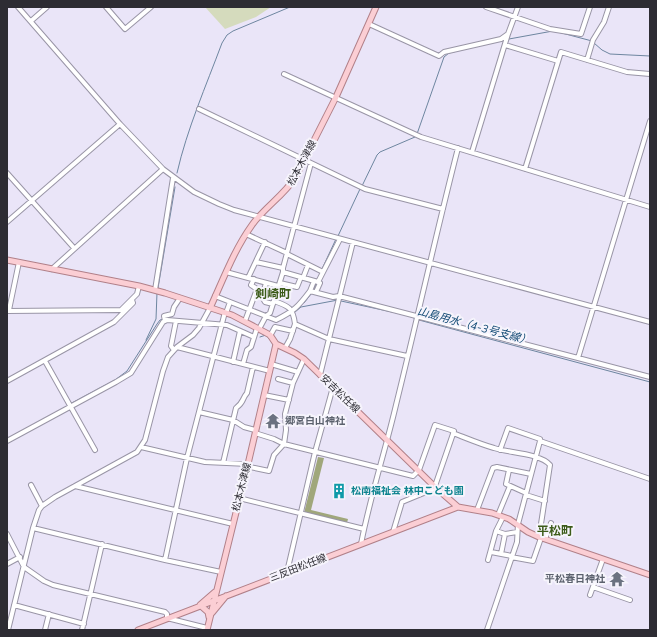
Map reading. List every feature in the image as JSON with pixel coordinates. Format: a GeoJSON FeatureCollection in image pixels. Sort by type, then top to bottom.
{"type":"FeatureCollection","features":[{"type":"Feature","properties":{"kind":"main road","name":"松本木津線"},"geometry":{"type":"LineString","coordinates":[[210,308],[226,272],[246,234],[259,216],[288,188],[295,178],[336,97],[376,7]]}},
{"type":"Feature","properties":{"kind":"main road","name":"安吉松任線"},"geometry":{"type":"LineString","coordinates":[[7,260],[155,290],[225,313],[258,328],[268,334],[276,344],[304,359],[435,487],[458,507]]}},
{"type":"Feature","properties":{"kind":"main road","name":"松本木津線"},"geometry":{"type":"LineString","coordinates":[[207,629],[276,344]]}},
{"type":"Feature","properties":{"kind":"main road"},"geometry":{"type":"LineString","coordinates":[[458,507],[501,516],[518,524],[528,532],[542,538],[650,575]]}},
{"type":"Feature","properties":{"kind":"main road","name":"三反田松任線"},"geometry":{"type":"LineString","coordinates":[[138,630],[458,507]]}},
{"type":"Feature","properties":{"kind":"main road"},"geometry":{"type":"LineString","coordinates":[[217,587],[218,592],[221,595],[229,594]]}},
{"type":"Feature","properties":{"kind":"main road"},"geometry":{"type":"LineString","coordinates":[[209,618],[208,612],[200,605],[211,597],[217,587]]}},
{"type":"Feature","properties":{"kind":"main road"},"geometry":{"type":"LineString","coordinates":[[209,618],[219,603],[229,594]]}},
{"type":"Feature","properties":{"kind":"street"},"geometry":{"type":"LineString","coordinates":[[18,7],[120,124],[163,169],[173,178],[194,192],[234,210],[650,322]]}},
{"type":"Feature","properties":{"kind":"street"},"geometry":{"type":"LineString","coordinates":[[31,21],[47,7]]}},
{"type":"Feature","properties":{"kind":"street"},"geometry":{"type":"LineString","coordinates":[[106,7],[125,29],[151,7]]}},
{"type":"Feature","properties":{"kind":"street"},"geometry":{"type":"LineString","coordinates":[[486,7],[550,29],[581,34],[590,7]]}},
{"type":"Feature","properties":{"kind":"street"},"geometry":{"type":"LineString","coordinates":[[472,152],[518,7]]}},
{"type":"Feature","properties":{"kind":"street"},"geometry":{"type":"LineString","coordinates":[[587,60],[593,42],[610,7]]}},
{"type":"Feature","properties":{"kind":"street"},"geometry":{"type":"LineString","coordinates":[[369,24],[439,56],[444,52],[501,39],[507,40],[558,61]]}},
{"type":"Feature","properties":{"kind":"street"},"geometry":{"type":"LineString","coordinates":[[525,169],[561,52],[627,72],[650,74]]}},
{"type":"Feature","properties":{"kind":"street"},"geometry":{"type":"LineString","coordinates":[[284,74],[418,136],[650,207]]}},
{"type":"Feature","properties":{"kind":"street"},"geometry":{"type":"LineString","coordinates":[[199,109],[361,187],[443,209]]}},
{"type":"Feature","properties":{"kind":"street"},"geometry":{"type":"LineString","coordinates":[[578,358],[650,121]]}},
{"type":"Feature","properties":{"kind":"street"},"geometry":{"type":"LineString","coordinates":[[7,222],[120,124]]}},
{"type":"Feature","properties":{"kind":"street"},"geometry":{"type":"LineString","coordinates":[[361,544],[458,148]]}},
{"type":"Feature","properties":{"kind":"street"},"geometry":{"type":"LineString","coordinates":[[243,364],[247,350],[251,347],[258,328],[266,316],[270,314],[274,303],[311,163]]}},
{"type":"Feature","properties":{"kind":"street"},"geometry":{"type":"LineString","coordinates":[[52,269],[163,169]]}},
{"type":"Feature","properties":{"kind":"street"},"geometry":{"type":"LineString","coordinates":[[7,173],[74,248]]}},
{"type":"Feature","properties":{"kind":"street"},"geometry":{"type":"LineString","coordinates":[[155,290],[173,178]]}},
{"type":"Feature","properties":{"kind":"street"},"geometry":{"type":"LineString","coordinates":[[246,234],[322,271]]}},
{"type":"Feature","properties":{"kind":"street"},"geometry":{"type":"LineString","coordinates":[[215,296],[276,320],[292,312],[299,306],[317,282],[338,238]]}},
{"type":"Feature","properties":{"kind":"street"},"geometry":{"type":"LineString","coordinates":[[248,278],[265,242]]}},
{"type":"Feature","properties":{"kind":"street"},"geometry":{"type":"LineString","coordinates":[[320,375],[352,242]]}},
{"type":"Feature","properties":{"kind":"street"},"geometry":{"type":"LineString","coordinates":[[19,262],[8,310],[121,310],[137,294],[139,286]]}},
{"type":"Feature","properties":{"kind":"street"},"geometry":{"type":"LineString","coordinates":[[256,262],[320,283],[316,292]]}},
{"type":"Feature","properties":{"kind":"street"},"geometry":{"type":"LineString","coordinates":[[226,272],[266,283],[297,287],[308,265]]}},
{"type":"Feature","properties":{"kind":"street"},"geometry":{"type":"LineString","coordinates":[[245,321],[257,289],[251,285],[254,279]]}},
{"type":"Feature","properties":{"kind":"street"},"geometry":{"type":"LineString","coordinates":[[266,283],[262,297],[265,302],[286,305],[292,312],[295,324],[285,348]]}},
{"type":"Feature","properties":{"kind":"street"},"geometry":{"type":"LineString","coordinates":[[310,291],[650,377]]}},
{"type":"Feature","properties":{"kind":"street"},"geometry":{"type":"LineString","coordinates":[[255,296],[262,297]]}},
{"type":"Feature","properties":{"kind":"street"},"geometry":{"type":"LineString","coordinates":[[7,442],[69,405],[131,373],[164,320],[165,315],[172,314],[174,307],[180,298]]}},
{"type":"Feature","properties":{"kind":"street"},"geometry":{"type":"LineString","coordinates":[[7,381],[114,322],[133,303],[132,300]]}},
{"type":"Feature","properties":{"kind":"street"},"geometry":{"type":"LineString","coordinates":[[165,560],[187,458],[222,323],[230,302]]}},
{"type":"Feature","properties":{"kind":"street"},"geometry":{"type":"LineString","coordinates":[[8,630],[36,517],[42,506],[137,452],[145,440],[166,362],[176,348],[193,335],[203,322],[210,308]]}},
{"type":"Feature","properties":{"kind":"street"},"geometry":{"type":"LineString","coordinates":[[164,320],[222,323],[254,337]]}},
{"type":"Feature","properties":{"kind":"street"},"geometry":{"type":"LineString","coordinates":[[176,321],[171,346],[270,371]]}},
{"type":"Feature","properties":{"kind":"street"},"geometry":{"type":"LineString","coordinates":[[295,324],[329,339],[408,356]]}},
{"type":"Feature","properties":{"kind":"street"},"geometry":{"type":"LineString","coordinates":[[268,334],[275,328],[292,331]]}},
{"type":"Feature","properties":{"kind":"street"},"geometry":{"type":"LineString","coordinates":[[233,362],[240,331]]}},
{"type":"Feature","properties":{"kind":"street"},"geometry":{"type":"LineString","coordinates":[[141,447],[205,462],[248,464],[250,467],[269,471],[274,455],[284,444],[286,430],[285,414],[293,383],[304,359]]}},
{"type":"Feature","properties":{"kind":"street"},"geometry":{"type":"LineString","coordinates":[[45,361],[95,450]]}},
{"type":"Feature","properties":{"kind":"street"},"geometry":{"type":"LineString","coordinates":[[271,364],[298,372]]}},
{"type":"Feature","properties":{"kind":"street"},"geometry":{"type":"LineString","coordinates":[[222,463],[236,408],[242,403],[244,396],[247,393],[253,367]]}},
{"type":"Feature","properties":{"kind":"street"},"geometry":{"type":"LineString","coordinates":[[278,379],[293,383]]}},
{"type":"Feature","properties":{"kind":"street"},"geometry":{"type":"LineString","coordinates":[[287,572],[315,452],[333,387]]}},
{"type":"Feature","properties":{"kind":"street"},"geometry":{"type":"LineString","coordinates":[[264,395],[289,400]]}},
{"type":"Feature","properties":{"kind":"street"},"geometry":{"type":"LineString","coordinates":[[199,412],[233,420],[284,444],[413,476],[419,470],[435,425],[454,431],[453,433],[500,450],[547,461],[550,465],[542,538]]}},
{"type":"Feature","properties":{"kind":"street"},"geometry":{"type":"LineString","coordinates":[[500,450],[508,428],[540,439]]}},
{"type":"Feature","properties":{"kind":"street"},"geometry":{"type":"LineString","coordinates":[[393,532],[402,502],[435,487],[453,433]]}},
{"type":"Feature","properties":{"kind":"street"},"geometry":{"type":"LineString","coordinates":[[487,630],[517,542],[518,524],[540,441],[650,478]]}},
{"type":"Feature","properties":{"kind":"street"},"geometry":{"type":"LineString","coordinates":[[477,510],[492,470],[497,468],[531,474]]}},
{"type":"Feature","properties":{"kind":"street"},"geometry":{"type":"LineString","coordinates":[[509,470],[506,484],[545,501]]}},
{"type":"Feature","properties":{"kind":"street"},"geometry":{"type":"LineString","coordinates":[[31,485],[42,506]]}},
{"type":"Feature","properties":{"kind":"street"},"geometry":{"type":"LineString","coordinates":[[75,486],[233,524]]}},
{"type":"Feature","properties":{"kind":"street"},"geometry":{"type":"LineString","coordinates":[[488,560],[510,486]]}},
{"type":"Feature","properties":{"kind":"street"},"geometry":{"type":"LineString","coordinates":[[239,498],[364,529]]}},
{"type":"Feature","properties":{"kind":"street"},"geometry":{"type":"LineString","coordinates":[[491,552],[533,561],[542,538],[551,523]]}},
{"type":"Feature","properties":{"kind":"street"},"geometry":{"type":"LineString","coordinates":[[34,528],[221,572]]}},
{"type":"Feature","properties":{"kind":"street"},"geometry":{"type":"LineString","coordinates":[[496,531],[505,534],[517,532]]}},
{"type":"Feature","properties":{"kind":"street"},"geometry":{"type":"LineString","coordinates":[[7,534],[24,567],[44,581],[54,585],[164,612],[167,614],[167,618],[207,629]]}},
{"type":"Feature","properties":{"kind":"street"},"geometry":{"type":"LineString","coordinates":[[500,554],[505,534]]}},
{"type":"Feature","properties":{"kind":"street"},"geometry":{"type":"LineString","coordinates":[[82,630],[102,544]]}},
{"type":"Feature","properties":{"kind":"street"},"geometry":{"type":"LineString","coordinates":[[7,564],[20,557]]}},
{"type":"Feature","properties":{"kind":"street"},"geometry":{"type":"LineString","coordinates":[[590,595],[603,559]]}},
{"type":"Feature","properties":{"kind":"street"},"geometry":{"type":"LineString","coordinates":[[593,587],[630,600]]}},
{"type":"Feature","properties":{"kind":"street"},"geometry":{"type":"LineString","coordinates":[[14,605],[84,624]]}},
{"type":"Feature","properties":{"kind":"street"},"geometry":{"type":"LineString","coordinates":[[45,630],[49,614]]}},
{"type":"Feature","properties":{"kind":"green space"},"geometry":{"type":"Polygon","coordinates":[[[205,7],[271,7],[256,17],[225,29],[205,7]]]}},
{"type":"Feature","properties":{"kind":"green space"},"geometry":{"type":"Polygon","coordinates":[[[318,457],[324,458],[311,510],[348,519],[347,523],[304,513],[318,457]]]}},
{"type":"Feature","properties":{"kind":"waterway"},"geometry":{"type":"LineString","coordinates":[[177,173],[197,108],[222,43],[227,35],[233,31],[290,7]]}},
{"type":"Feature","properties":{"kind":"waterway"},"geometry":{"type":"LineString","coordinates":[[509,39],[553,31]]}},
{"type":"Feature","properties":{"kind":"waterway"},"geometry":{"type":"LineString","coordinates":[[558,32],[592,41]]}},
{"type":"Feature","properties":{"kind":"waterway"},"geometry":{"type":"LineString","coordinates":[[594,43],[602,50],[610,54],[650,56]]}},
{"type":"Feature","properties":{"kind":"waterway"},"geometry":{"type":"LineString","coordinates":[[417,134],[444,57],[449,53],[457,51]]}},
{"type":"Feature","properties":{"kind":"waterway"},"geometry":{"type":"LineString","coordinates":[[362,186],[377,155],[380,152],[415,137]]}},
{"type":"Feature","properties":{"kind":"waterway"},"geometry":{"type":"LineString","coordinates":[[158,288],[175,187]]}},
{"type":"Feature","properties":{"kind":"waterway"},"geometry":{"type":"LineString","coordinates":[[338,236],[360,189]]}},
{"type":"Feature","properties":{"kind":"waterway"},"geometry":{"type":"LineString","coordinates":[[322,269],[336,239]]}},
{"type":"Feature","properties":{"kind":"waterway"},"geometry":{"type":"LineString","coordinates":[[314,290],[316,283]]}},
{"type":"Feature","properties":{"kind":"waterway"},"geometry":{"type":"LineString","coordinates":[[146,340],[156,319],[157,293]]}},
{"type":"Feature","properties":{"kind":"waterway"},"geometry":{"type":"LineString","coordinates":[[304,303],[311,294]]}},
{"type":"Feature","properties":{"kind":"waterway","name":"山島用水（4-3号支線）"},"geometry":{"type":"LineString","coordinates":[[295,312],[301,307],[338,300]]}},
{"type":"Feature","properties":{"kind":"waterway","name":"山島用水（4-3号支線）"},"geometry":{"type":"LineString","coordinates":[[341,301],[406,315]]}},
{"type":"Feature","properties":{"kind":"waterway","name":"山島用水（4-3号支線）"},"geometry":{"type":"LineString","coordinates":[[409,316],[416,319]]}},
{"type":"Feature","properties":{"kind":"waterway"},"geometry":{"type":"LineString","coordinates":[[70,404],[115,380],[127,371],[157,324],[160,320],[164,319]]}},
{"type":"Feature","properties":{"kind":"waterway","name":"山島用水（4-3号支線）"},"geometry":{"type":"LineString","coordinates":[[419,320],[650,382]]}},
{"type":"Feature","properties":{"kind":"waterway"},"geometry":{"type":"LineString","coordinates":[[260,337],[266,335]]}},
{"type":"Feature","properties":{"kind":"place","name":"郷宮白山神社"},"geometry":{"type":"Point","coordinates":[273,421]}},
{"type":"Feature","properties":{"kind":"place","name":"松南福祉会 林中こども園"},"geometry":{"type":"Point","coordinates":[339,491]}},
{"type":"Feature","properties":{"kind":"place","name":"平松春日神社"},"geometry":{"type":"Point","coordinates":[617,579]}},
{"type":"Feature","properties":{"kind":"district","name":"剣崎町"},"geometry":{"type":"Point","coordinates":[273,294]}},
{"type":"Feature","properties":{"kind":"district","name":"平松町"},"geometry":{"type":"Point","coordinates":[555,531]}}]}
